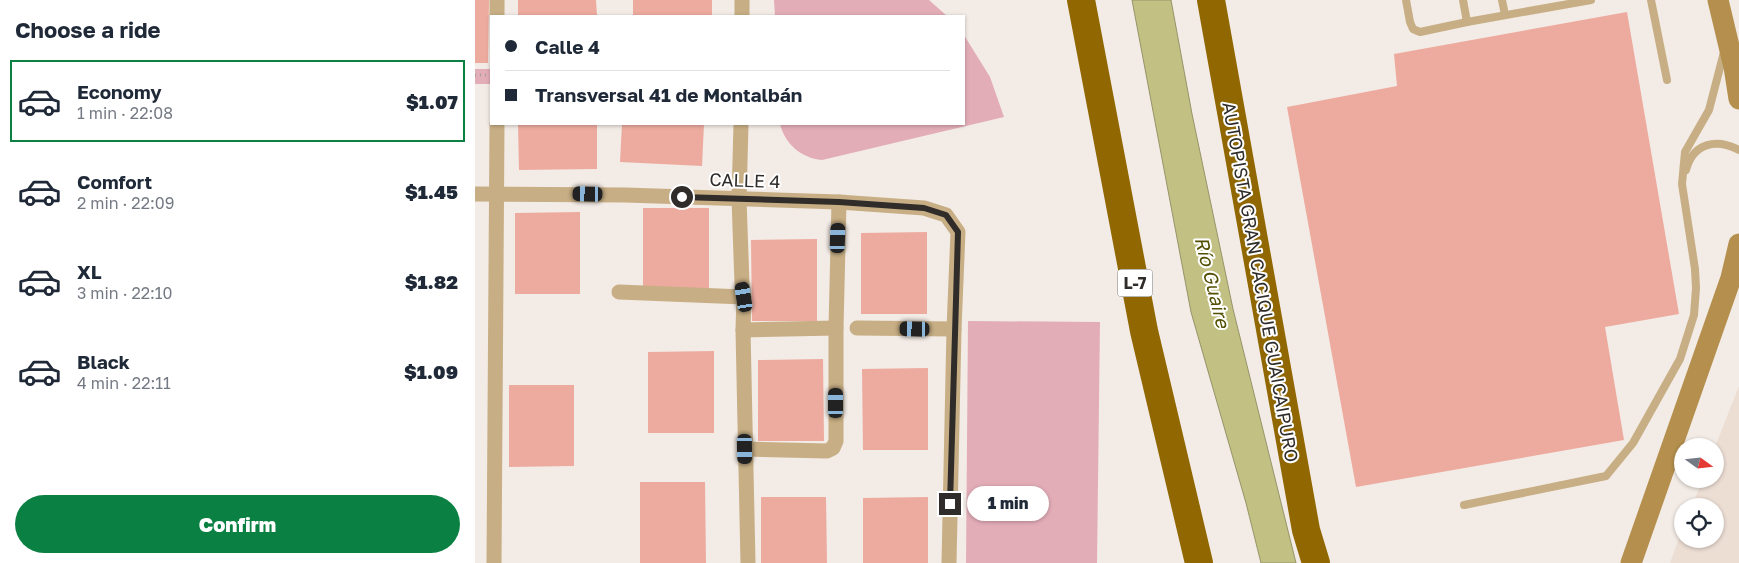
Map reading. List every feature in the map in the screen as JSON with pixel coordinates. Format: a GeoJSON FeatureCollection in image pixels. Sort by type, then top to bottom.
{"type":"FeatureCollection","features":[{"type":"Feature","properties":{"kind":"highway","name":"L-7"},"geometry":{"type":"LineString","coordinates":[[1081,0],[1144,331],[1199,563]]}},
{"type":"Feature","properties":{"kind":"highway","name":"AUTOPISTA GRAN CACIQUE GUAICAIPURO"},"geometry":{"type":"LineString","coordinates":[[1211,0],[1306,530],[1316,563]]}},
{"type":"Feature","properties":{"kind":"main road"},"geometry":{"type":"LineString","coordinates":[[1718,0],[1736,71],[1739,100]]}},
{"type":"Feature","properties":{"kind":"main road"},"geometry":{"type":"LineString","coordinates":[[1631,563],[1731,278],[1739,244]]}},
{"type":"Feature","properties":{"kind":"street"},"geometry":{"type":"LineString","coordinates":[[497,0],[497,15]]}},
{"type":"Feature","properties":{"kind":"street"},"geometry":{"type":"LineString","coordinates":[[742,15],[743,0]]}},
{"type":"Feature","properties":{"kind":"street"},"geometry":{"type":"LineString","coordinates":[[494,563],[497,125]]}},
{"type":"Feature","properties":{"kind":"street"},"geometry":{"type":"LineString","coordinates":[[741,125],[739,199],[741,284],[744,297],[748,563]]}},
{"type":"Feature","properties":{"kind":"street","name":"CALLE 4"},"geometry":{"type":"LineString","coordinates":[[475,194],[839,202],[924,208],[946,215],[958,232],[949,563]]}},
{"type":"Feature","properties":{"kind":"street"},"geometry":{"type":"LineString","coordinates":[[745,449],[827,451],[833,448],[836,440],[839,202]]}},
{"type":"Feature","properties":{"kind":"street"},"geometry":{"type":"LineString","coordinates":[[619,292],[744,297]]}},
{"type":"Feature","properties":{"kind":"street"},"geometry":{"type":"LineString","coordinates":[[743,330],[836,328]]}},
{"type":"Feature","properties":{"kind":"street"},"geometry":{"type":"LineString","coordinates":[[857,328],[954,329]]}},
{"type":"Feature","properties":{"kind":"lane"},"geometry":{"type":"LineString","coordinates":[[1406,0],[1413,29],[1420,32],[1551,4],[1591,0]]}},
{"type":"Feature","properties":{"kind":"lane"},"geometry":{"type":"LineString","coordinates":[[1463,0],[1467,22]]}},
{"type":"Feature","properties":{"kind":"lane"},"geometry":{"type":"LineString","coordinates":[[1502,0],[1505,15]]}},
{"type":"Feature","properties":{"kind":"lane"},"geometry":{"type":"LineString","coordinates":[[1651,0],[1667,80]]}},
{"type":"Feature","properties":{"kind":"lane"},"geometry":{"type":"LineString","coordinates":[[1464,505],[1606,476],[1633,443],[1680,359],[1694,315],[1695,269],[1682,184],[1685,152],[1709,110],[1727,40]]}},
{"type":"Feature","properties":{"kind":"lane"},"geometry":{"type":"LineString","coordinates":[[1682,184],[1687,165],[1693,155],[1702,147],[1722,144],[1739,150]]}},
{"type":"Feature","properties":{"kind":"path"},"geometry":{"type":"LineString","coordinates":[[475,75],[490,76]]}},
{"type":"Feature","properties":{"kind":"shaded area"},"geometry":{"type":"Polygon","coordinates":[[[774,0],[929,0],[946,15],[775,15],[774,0]]]}},
{"type":"Feature","properties":{"kind":"shaded area"},"geometry":{"type":"Polygon","coordinates":[[[965,37],[990,77],[1004,117],[822,160],[814,159],[795,149],[782,131],[780,125],[965,125],[965,37]]]}},
{"type":"Feature","properties":{"kind":"shaded area"},"geometry":{"type":"Polygon","coordinates":[[[475,69],[490,69],[490,84],[475,84],[475,69]]]}},
{"type":"Feature","properties":{"kind":"shaded area"},"geometry":{"type":"Polygon","coordinates":[[[968,321],[1100,322],[1097,563],[966,563],[968,321]]]}},
{"type":"Feature","properties":{"kind":"shaded area"},"geometry":{"type":"Polygon","coordinates":[[[1739,386],[1739,563],[1670,563],[1675,548],[1724,548],[1724,498],[1695,498],[1699,488],[1724,488],[1724,438],[1719,438],[1739,386]]]}},
{"type":"Feature","properties":{"kind":"water","name":"Río Guaire"},"geometry":{"type":"Polygon","coordinates":[[[1132,0],[1171,0],[1192,114],[1233,309],[1296,563],[1261,563],[1246,503],[1191,312],[1132,0]]]}},
{"type":"Feature","properties":{"kind":"building"},"geometry":{"type":"Polygon","coordinates":[[[475,0],[489,0],[488,63],[475,63],[475,0]]]}},
{"type":"Feature","properties":{"kind":"building"},"geometry":{"type":"Polygon","coordinates":[[[518,0],[596,0],[597,15],[518,15],[518,0]]]}},
{"type":"Feature","properties":{"kind":"building"},"geometry":{"type":"Polygon","coordinates":[[[633,0],[712,0],[712,15],[633,15],[633,0]]]}},
{"type":"Feature","properties":{"kind":"building"},"geometry":{"type":"Polygon","coordinates":[[[1627,12],[1679,314],[1605,327],[1624,440],[1356,487],[1287,107],[1397,86],[1394,54],[1627,12]]]}},
{"type":"Feature","properties":{"kind":"building"},"geometry":{"type":"Polygon","coordinates":[[[518,125],[597,125],[597,169],[519,170],[518,125]]]}},
{"type":"Feature","properties":{"kind":"building"},"geometry":{"type":"Polygon","coordinates":[[[622,125],[704,125],[702,166],[620,162],[622,125]]]}},
{"type":"Feature","properties":{"kind":"building"},"geometry":{"type":"Polygon","coordinates":[[[643,208],[709,208],[709,289],[643,289],[643,208]]]}},
{"type":"Feature","properties":{"kind":"building"},"geometry":{"type":"Polygon","coordinates":[[[580,212],[580,294],[515,294],[515,213],[580,212]]]}},
{"type":"Feature","properties":{"kind":"building"},"geometry":{"type":"Polygon","coordinates":[[[927,232],[927,314],[861,314],[861,233],[927,232]]]}},
{"type":"Feature","properties":{"kind":"building"},"geometry":{"type":"Polygon","coordinates":[[[817,239],[817,321],[752,321],[751,240],[817,239]]]}},
{"type":"Feature","properties":{"kind":"building"},"geometry":{"type":"Polygon","coordinates":[[[714,351],[714,433],[648,433],[648,352],[714,351]]]}},
{"type":"Feature","properties":{"kind":"building"},"geometry":{"type":"Polygon","coordinates":[[[823,359],[824,441],[758,441],[758,360],[823,359]]]}},
{"type":"Feature","properties":{"kind":"building"},"geometry":{"type":"Polygon","coordinates":[[[928,368],[928,450],[863,450],[862,369],[928,368]]]}},
{"type":"Feature","properties":{"kind":"building"},"geometry":{"type":"Polygon","coordinates":[[[509,385],[574,385],[574,466],[509,467],[509,385]]]}},
{"type":"Feature","properties":{"kind":"building"},"geometry":{"type":"Polygon","coordinates":[[[640,482],[705,482],[706,563],[640,563],[640,482]]]}},
{"type":"Feature","properties":{"kind":"building"},"geometry":{"type":"Polygon","coordinates":[[[761,497],[826,497],[827,563],[761,563],[761,497]]]}},
{"type":"Feature","properties":{"kind":"building"},"geometry":{"type":"Polygon","coordinates":[[[928,497],[928,563],[863,563],[863,498],[928,497]]]}},
{"type":"Feature","properties":{"kind":"route"},"geometry":{"type":"LineString","coordinates":[[682,197],[839,202],[924,208],[946,215],[958,232],[950,504]]}}]}
